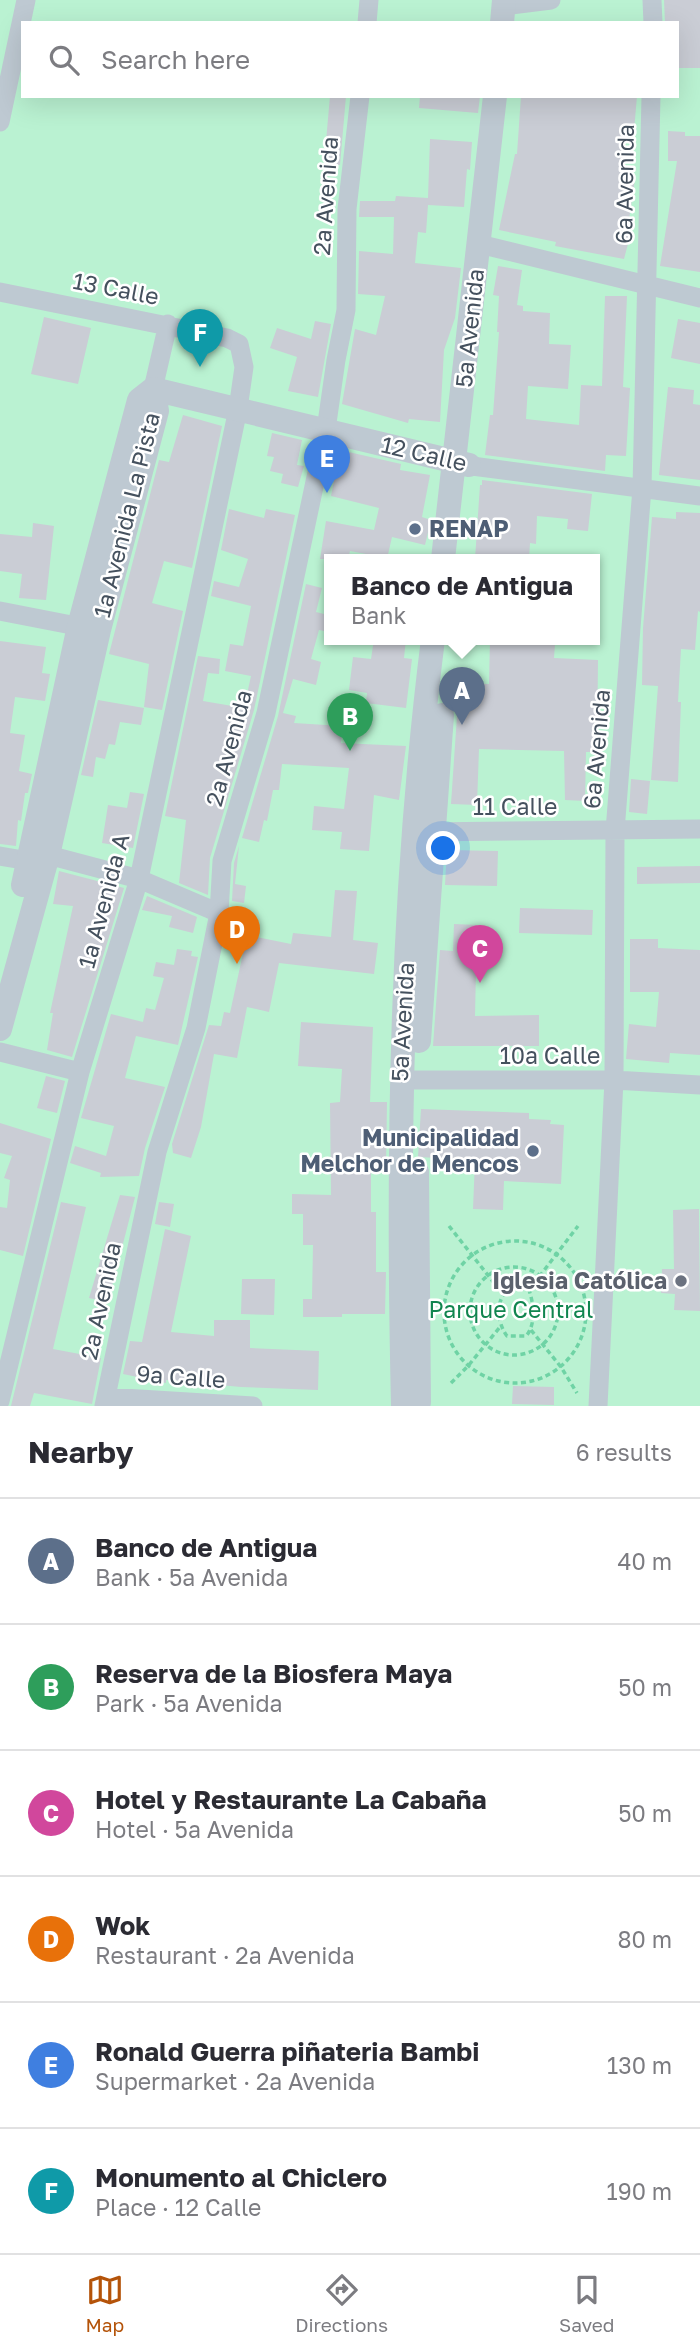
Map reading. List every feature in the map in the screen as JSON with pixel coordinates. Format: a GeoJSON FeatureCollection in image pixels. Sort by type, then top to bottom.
{"type":"FeatureCollection","features":[{"type":"Feature","properties":{"kind":"street"},"geometry":{"type":"LineString","coordinates":[[22,21],[26,0]]}},
{"type":"Feature","properties":{"kind":"street"},"geometry":{"type":"LineString","coordinates":[[367,21],[369,0]]}},
{"type":"Feature","properties":{"kind":"street"},"geometry":{"type":"LineString","coordinates":[[509,9],[551,0]]}},
{"type":"Feature","properties":{"kind":"street"},"geometry":{"type":"LineString","coordinates":[[652,0],[653,21]]}},
{"type":"Feature","properties":{"kind":"street"},"geometry":{"type":"LineString","coordinates":[[0,122],[21,23]]}},
{"type":"Feature","properties":{"kind":"street","name":"2a Avenida"},"geometry":{"type":"LineString","coordinates":[[105,1401],[157,1152],[196,1028],[219,913],[222,861],[266,713],[326,430],[346,310],[347,209],[360,98]]}},
{"type":"Feature","properties":{"kind":"street","name":"5a Avenida"},"geometry":{"type":"LineString","coordinates":[[460,554],[464,464],[498,129],[495,98]]}},
{"type":"Feature","properties":{"kind":"street","name":"5a Avenida"},"geometry":{"type":"LineString","coordinates":[[498,129],[508,98]]}},
{"type":"Feature","properties":{"kind":"street","name":"6a Avenida"},"geometry":{"type":"LineString","coordinates":[[598,1406],[614,1080],[615,831],[642,488],[651,98]]}},
{"type":"Feature","properties":{"kind":"street"},"geometry":{"type":"LineString","coordinates":[[486,246],[700,299]]}},
{"type":"Feature","properties":{"kind":"street","name":"13 Calle"},"geometry":{"type":"LineString","coordinates":[[0,292],[227,338],[239,344],[244,367],[238,409]]}},
{"type":"Feature","properties":{"kind":"street"},"geometry":{"type":"LineString","coordinates":[[153,388],[168,324]]}},
{"type":"Feature","properties":{"kind":"street","name":"12 Calle"},"geometry":{"type":"LineString","coordinates":[[153,388],[464,464],[700,496]]}},
{"type":"Feature","properties":{"kind":"street","name":"1a Avenida La Pista"},"geometry":{"type":"LineString","coordinates":[[0,1029],[89,628],[157,411],[153,388]]}},
{"type":"Feature","properties":{"kind":"street","name":"1a Avenida A"},"geometry":{"type":"LineString","coordinates":[[0,1401],[80,1072],[139,879],[238,409]]}},
{"type":"Feature","properties":{"kind":"street","name":"5a Avenida"},"geometry":{"type":"LineString","coordinates":[[444,554],[464,464]]}},
{"type":"Feature","properties":{"kind":"street"},"geometry":{"type":"LineString","coordinates":[[0,611],[89,628]]}},
{"type":"Feature","properties":{"kind":"street","name":"5a Avenida"},"geometry":{"type":"LineString","coordinates":[[402,1406],[408,1080],[423,832],[437,670],[434,645]]}},
{"type":"Feature","properties":{"kind":"street","name":"5a Avenida"},"geometry":{"type":"LineString","coordinates":[[437,670],[447,645]]}},
{"type":"Feature","properties":{"kind":"street","name":"11 Calle"},"geometry":{"type":"LineString","coordinates":[[423,832],[700,830]]}},
{"type":"Feature","properties":{"kind":"street"},"geometry":{"type":"LineString","coordinates":[[0,856],[39,858],[139,879],[219,913]]}},
{"type":"Feature","properties":{"kind":"street","name":"1a Avenida La Pista"},"geometry":{"type":"LineString","coordinates":[[0,974],[39,858]]}},
{"type":"Feature","properties":{"kind":"street"},"geometry":{"type":"LineString","coordinates":[[0,1052],[80,1072]]}},
{"type":"Feature","properties":{"kind":"street","name":"5a Avenida"},"geometry":{"type":"LineString","coordinates":[[408,1080],[419,1406]]}},
{"type":"Feature","properties":{"kind":"street","name":"10a Calle"},"geometry":{"type":"LineString","coordinates":[[408,1080],[614,1080],[700,1085]]}},
{"type":"Feature","properties":{"kind":"street","name":"9a Calle"},"geometry":{"type":"LineString","coordinates":[[105,1401],[253,1406]]}},
{"type":"Feature","properties":{"kind":"path"},"geometry":{"type":"LineString","coordinates":[[449,1226],[502,1293]]}},
{"type":"Feature","properties":{"kind":"path"},"geometry":{"type":"LineString","coordinates":[[529,1290],[578,1226]]}},
{"type":"Feature","properties":{"kind":"path"},"geometry":{"type":"LineString","coordinates":[[524,1242],[557,1254],[571,1267],[586,1301],[586,1320],[582,1337],[573,1354],[561,1367],[544,1378],[524,1383],[504,1382],[485,1377],[468,1366],[456,1352],[448,1336],[444,1310],[450,1283],[459,1268],[472,1255],[488,1246],[524,1242]]}},
{"type":"Feature","properties":{"kind":"path"},"geometry":{"type":"LineString","coordinates":[[501,1269],[528,1269],[550,1285],[556,1296],[557,1323],[552,1335],[543,1345],[520,1354],[496,1351],[477,1335],[470,1310],[473,1296],[488,1276],[501,1269]]}},
{"type":"Feature","properties":{"kind":"path"},"geometry":{"type":"LineString","coordinates":[[511,1287],[529,1290],[533,1301],[531,1330],[526,1336],[507,1336],[500,1327],[499,1301],[502,1293],[511,1287]]}},
{"type":"Feature","properties":{"kind":"path"},"geometry":{"type":"LineString","coordinates":[[450,1383],[468,1366],[500,1327]]}},
{"type":"Feature","properties":{"kind":"path"},"geometry":{"type":"LineString","coordinates":[[531,1330],[561,1367],[577,1394]]}},
{"type":"Feature","properties":{"kind":"green space","name":"Parque Central"},"geometry":{"type":"Polygon","coordinates":[[[0,0],[700,0],[700,1406],[0,1406],[0,0]]]}},
{"type":"Feature","properties":{"kind":"building"},"geometry":{"type":"Polygon","coordinates":[[[664,0],[700,0],[700,68],[679,68],[679,21],[665,21],[664,0]]]}},
{"type":"Feature","properties":{"kind":"building"},"geometry":{"type":"Polygon","coordinates":[[[330,98],[346,98],[340,165],[324,164],[330,98]]]}},
{"type":"Feature","properties":{"kind":"building"},"geometry":{"type":"Polygon","coordinates":[[[420,98],[480,98],[478,113],[419,108],[420,98]]]}},
{"type":"Feature","properties":{"kind":"building"},"geometry":{"type":"Polygon","coordinates":[[[521,98],[637,98],[634,131],[625,131],[623,177],[635,179],[629,220],[634,221],[624,259],[555,246],[556,242],[499,230],[517,154],[521,98]]]}},
{"type":"Feature","properties":{"kind":"building"},"geometry":{"type":"Polygon","coordinates":[[[668,131],[685,132],[685,136],[700,136],[700,272],[660,266],[677,161],[668,161],[668,131]]]}},
{"type":"Feature","properties":{"kind":"building"},"geometry":{"type":"Polygon","coordinates":[[[430,139],[472,142],[470,170],[467,169],[464,207],[428,205],[426,233],[418,232],[415,263],[461,268],[455,318],[444,350],[440,422],[409,419],[408,423],[342,404],[355,329],[376,335],[385,296],[358,294],[359,251],[393,254],[394,217],[359,217],[360,201],[395,201],[396,196],[428,198],[430,139]]]}},
{"type":"Feature","properties":{"kind":"building"},"geometry":{"type":"Polygon","coordinates":[[[498,266],[522,270],[517,305],[523,306],[523,311],[550,313],[549,344],[571,345],[568,389],[528,386],[526,419],[579,425],[581,385],[602,386],[605,296],[627,296],[623,387],[630,388],[626,456],[606,455],[605,471],[485,455],[490,415],[493,415],[499,332],[499,296],[493,295],[498,266]]]}},
{"type":"Feature","properties":{"kind":"building"},"geometry":{"type":"Polygon","coordinates":[[[44,317],[91,328],[78,384],[31,374],[44,317]]]}},
{"type":"Feature","properties":{"kind":"building"},"geometry":{"type":"Polygon","coordinates":[[[678,319],[700,323],[700,364],[671,358],[678,319]]]}},
{"type":"Feature","properties":{"kind":"building"},"geometry":{"type":"Polygon","coordinates":[[[315,321],[331,324],[318,397],[288,391],[297,357],[270,348],[277,328],[311,339],[315,321]]]}},
{"type":"Feature","properties":{"kind":"building"},"geometry":{"type":"Polygon","coordinates":[[[668,387],[694,390],[693,404],[700,405],[700,480],[659,475],[668,387]]]}},
{"type":"Feature","properties":{"kind":"building"},"geometry":{"type":"Polygon","coordinates":[[[183,415],[222,426],[192,568],[164,561],[152,603],[183,611],[162,710],[144,707],[149,664],[109,654],[159,460],[169,462],[183,415]]]}},
{"type":"Feature","properties":{"kind":"building"},"geometry":{"type":"Polygon","coordinates":[[[272,433],[302,440],[297,465],[304,466],[298,487],[281,483],[283,474],[270,471],[274,457],[267,456],[272,433]]]}},
{"type":"Feature","properties":{"kind":"building"},"geometry":{"type":"Polygon","coordinates":[[[340,450],[401,464],[400,470],[430,475],[422,517],[431,520],[425,545],[392,537],[388,554],[350,551],[349,554],[324,554],[324,559],[320,559],[326,521],[374,530],[379,508],[331,496],[340,450]]]}},
{"type":"Feature","properties":{"kind":"building"},"geometry":{"type":"Polygon","coordinates":[[[482,480],[592,494],[588,531],[567,529],[568,519],[537,516],[536,544],[530,543],[529,554],[475,554],[482,480]]]}},
{"type":"Feature","properties":{"kind":"building"},"geometry":{"type":"Polygon","coordinates":[[[229,509],[264,518],[266,509],[295,515],[254,710],[210,858],[208,895],[179,883],[186,820],[165,816],[198,656],[220,659],[219,674],[208,673],[203,701],[244,708],[251,676],[225,671],[230,644],[243,646],[251,606],[211,596],[214,581],[239,587],[248,559],[221,550],[229,509]]]}},
{"type":"Feature","properties":{"kind":"building"},"geometry":{"type":"Polygon","coordinates":[[[676,512],[700,513],[700,612],[698,611],[695,650],[681,649],[678,782],[651,780],[658,686],[642,685],[643,628],[652,517],[676,519],[676,512]]]}},
{"type":"Feature","properties":{"kind":"building"},"geometry":{"type":"Polygon","coordinates":[[[33,523],[54,526],[46,600],[19,598],[22,574],[0,571],[0,534],[32,537],[33,523]]]}},
{"type":"Feature","properties":{"kind":"building"},"geometry":{"type":"Polygon","coordinates":[[[306,584],[322,588],[316,612],[324,614],[324,631],[319,630],[311,659],[321,662],[316,685],[293,679],[283,713],[296,716],[294,723],[342,726],[341,743],[406,746],[399,800],[374,795],[369,851],[340,849],[342,832],[312,830],[314,806],[344,809],[349,768],[282,764],[279,790],[273,790],[267,821],[264,820],[259,842],[242,838],[278,716],[306,584]]]}},
{"type":"Feature","properties":{"kind":"building"},"geometry":{"type":"Polygon","coordinates":[[[0,641],[46,647],[42,673],[50,674],[45,701],[15,697],[10,733],[25,735],[19,771],[32,774],[28,793],[25,793],[21,821],[18,820],[16,846],[0,844],[0,641]]]}},
{"type":"Feature","properties":{"kind":"building"},"geometry":{"type":"Polygon","coordinates":[[[373,645],[405,645],[404,658],[412,659],[406,708],[366,703],[367,693],[349,690],[353,657],[371,659],[373,645]]]}},
{"type":"Feature","properties":{"kind":"building"},"geometry":{"type":"Polygon","coordinates":[[[490,645],[555,645],[554,658],[598,660],[597,752],[586,752],[585,801],[565,800],[564,751],[479,749],[477,805],[451,804],[457,716],[455,708],[447,701],[448,682],[489,684],[490,645]]]}},
{"type":"Feature","properties":{"kind":"building"},"geometry":{"type":"Polygon","coordinates":[[[98,700],[144,708],[141,725],[120,722],[115,745],[109,744],[105,759],[96,757],[93,777],[81,775],[98,700]]]}},
{"type":"Feature","properties":{"kind":"building"},"geometry":{"type":"Polygon","coordinates":[[[631,779],[650,781],[647,814],[629,812],[631,779]]]}},
{"type":"Feature","properties":{"kind":"building"},"geometry":{"type":"Polygon","coordinates":[[[130,792],[144,794],[133,848],[102,843],[108,805],[127,808],[130,792]]]}},
{"type":"Feature","properties":{"kind":"building"},"geometry":{"type":"Polygon","coordinates":[[[239,846],[235,884],[246,886],[244,903],[232,901],[234,863],[239,846]]]}},
{"type":"Feature","properties":{"kind":"building"},"geometry":{"type":"Polygon","coordinates":[[[447,850],[498,851],[497,886],[445,885],[447,850]]]}},
{"type":"Feature","properties":{"kind":"building"},"geometry":{"type":"Polygon","coordinates":[[[700,866],[700,883],[637,884],[637,867],[700,866]]]}},
{"type":"Feature","properties":{"kind":"building"},"geometry":{"type":"Polygon","coordinates":[[[59,871],[124,888],[72,1057],[47,1050],[53,1013],[50,1013],[73,906],[53,904],[59,871]]]}},
{"type":"Feature","properties":{"kind":"building"},"geometry":{"type":"Polygon","coordinates":[[[335,890],[357,891],[353,940],[378,943],[374,974],[279,963],[269,1012],[247,1007],[237,1058],[214,1054],[201,1127],[191,1158],[173,1153],[172,1144],[209,1025],[221,1026],[224,1012],[230,1013],[247,935],[291,944],[293,933],[331,937],[335,890]]]}},
{"type":"Feature","properties":{"kind":"building"},"geometry":{"type":"Polygon","coordinates":[[[147,896],[197,917],[193,933],[169,927],[172,916],[142,910],[147,896]]]}},
{"type":"Feature","properties":{"kind":"building"},"geometry":{"type":"Polygon","coordinates":[[[520,908],[593,910],[592,935],[519,933],[520,908]]]}},
{"type":"Feature","properties":{"kind":"building"},"geometry":{"type":"Polygon","coordinates":[[[454,924],[477,925],[477,934],[481,934],[479,970],[476,970],[475,1016],[539,1015],[539,1046],[433,1046],[440,950],[453,951],[454,924]]]}},
{"type":"Feature","properties":{"kind":"building"},"geometry":{"type":"Polygon","coordinates":[[[630,939],[658,939],[658,948],[700,950],[700,1055],[670,1053],[669,1063],[626,1059],[629,1024],[656,1027],[659,992],[630,992],[630,939]]]}},
{"type":"Feature","properties":{"kind":"building"},"geometry":{"type":"Polygon","coordinates":[[[177,949],[192,951],[191,956],[198,957],[178,1045],[136,1036],[125,1078],[165,1087],[139,1176],[100,1177],[101,1173],[70,1163],[75,1146],[106,1156],[114,1126],[81,1118],[111,1014],[143,1022],[146,1008],[155,1010],[164,978],[153,976],[156,962],[174,965],[177,949]]]}},
{"type":"Feature","properties":{"kind":"building"},"geometry":{"type":"Polygon","coordinates":[[[301,1022],[373,1027],[370,1102],[387,1102],[386,1167],[371,1167],[371,1212],[376,1212],[376,1272],[386,1272],[385,1314],[303,1317],[303,1299],[312,1299],[313,1245],[303,1245],[303,1214],[292,1214],[292,1194],[331,1195],[330,1103],[340,1102],[342,1069],[298,1066],[301,1022]]]}},
{"type":"Feature","properties":{"kind":"building"},"geometry":{"type":"Polygon","coordinates":[[[46,1076],[65,1081],[57,1113],[37,1108],[46,1076]]]}},
{"type":"Feature","properties":{"kind":"building"},"geometry":{"type":"Polygon","coordinates":[[[421,1109],[529,1113],[529,1119],[551,1120],[550,1124],[564,1125],[561,1184],[504,1181],[503,1210],[473,1209],[475,1160],[418,1157],[421,1109]]]}},
{"type":"Feature","properties":{"kind":"building"},"geometry":{"type":"Polygon","coordinates":[[[0,1123],[51,1139],[23,1256],[0,1250],[0,1207],[7,1208],[10,1180],[4,1178],[12,1156],[0,1153],[0,1123]]]}},
{"type":"Feature","properties":{"kind":"building"},"geometry":{"type":"Polygon","coordinates":[[[120,1195],[135,1197],[108,1302],[89,1298],[120,1195]]]}},
{"type":"Feature","properties":{"kind":"building"},"geometry":{"type":"Polygon","coordinates":[[[61,1202],[86,1207],[53,1349],[101,1358],[92,1404],[34,1393],[30,1406],[11,1406],[61,1202]]]}},
{"type":"Feature","properties":{"kind":"building"},"geometry":{"type":"Polygon","coordinates":[[[159,1202],[174,1204],[170,1227],[155,1224],[159,1202]]]}},
{"type":"Feature","properties":{"kind":"building"},"geometry":{"type":"Polygon","coordinates":[[[699,1209],[700,1311],[674,1310],[675,1294],[661,1293],[662,1269],[674,1269],[673,1210],[699,1209]]]}},
{"type":"Feature","properties":{"kind":"building"},"geometry":{"type":"Polygon","coordinates":[[[165,1229],[191,1236],[171,1332],[214,1336],[214,1320],[250,1320],[250,1348],[319,1351],[318,1390],[166,1380],[166,1383],[123,1374],[130,1341],[142,1342],[165,1229]]]}},
{"type":"Feature","properties":{"kind":"building"},"geometry":{"type":"Polygon","coordinates":[[[242,1279],[275,1279],[274,1315],[241,1314],[242,1279]]]}},
{"type":"Feature","properties":{"kind":"building"},"geometry":{"type":"Polygon","coordinates":[[[513,1386],[554,1387],[554,1405],[512,1404],[513,1386]]]}},
{"type":"Feature","properties":{"kind":"place","name":"Monumento al Chiclero"},"geometry":{"type":"Point","coordinates":[200,367]}},
{"type":"Feature","properties":{"kind":"place","name":"Ronald Guerra piñateria Bambi"},"geometry":{"type":"Point","coordinates":[327,493]}},
{"type":"Feature","properties":{"kind":"place","name":"RENAP"},"geometry":{"type":"Point","coordinates":[415,529]}},
{"type":"Feature","properties":{"kind":"place","name":"Banco de Antigua"},"geometry":{"type":"Point","coordinates":[462,725]}},
{"type":"Feature","properties":{"kind":"place","name":"Reserva de la Biosfera Maya"},"geometry":{"type":"Point","coordinates":[350,751]}},
{"type":"Feature","properties":{"kind":"place","name":"Wok"},"geometry":{"type":"Point","coordinates":[237,964]}},
{"type":"Feature","properties":{"kind":"place","name":"Hotel y Restaurante La Cabaña"},"geometry":{"type":"Point","coordinates":[480,983]}},
{"type":"Feature","properties":{"kind":"place","name":"Municipalidad Melchor de Mencos"},"geometry":{"type":"Point","coordinates":[533,1151]}},
{"type":"Feature","properties":{"kind":"place","name":"Iglesia Católica"},"geometry":{"type":"Point","coordinates":[681,1281]}}]}
